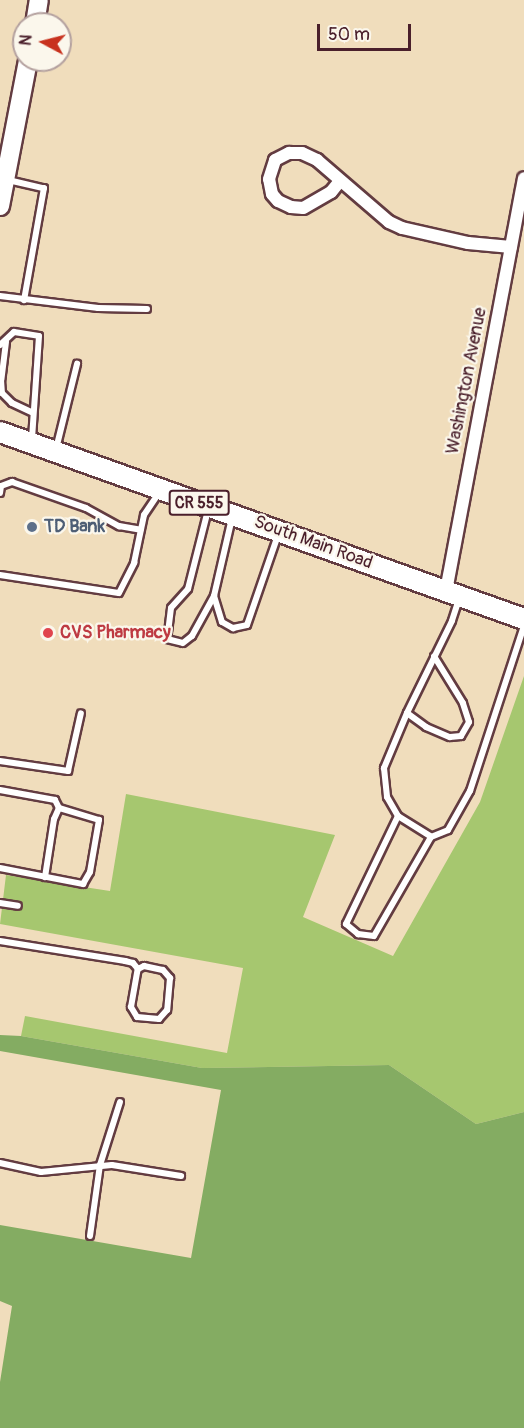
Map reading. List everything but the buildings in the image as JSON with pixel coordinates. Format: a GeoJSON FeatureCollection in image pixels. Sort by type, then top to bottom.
{"type":"FeatureCollection","features":[{"type":"Feature","properties":{"kind":"main road","name":"South Main Road"},"geometry":{"type":"LineString","coordinates":[[0,432],[524,619]]}},
{"type":"Feature","properties":{"kind":"street"},"geometry":{"type":"LineString","coordinates":[[0,206],[26,72]]}},
{"type":"Feature","properties":{"kind":"street"},"geometry":{"type":"LineString","coordinates":[[340,181],[323,197],[303,208],[291,207],[278,201],[272,194],[268,179],[276,160],[295,152],[317,160],[388,222],[402,228],[468,243],[511,247]]}},
{"type":"Feature","properties":{"kind":"street","name":"Washington Avenue"},"geometry":{"type":"LineString","coordinates":[[453,593],[524,178]]}},
{"type":"Feature","properties":{"kind":"lane"},"geometry":{"type":"LineString","coordinates":[[5,179],[44,188],[24,300]]}},
{"type":"Feature","properties":{"kind":"lane"},"geometry":{"type":"LineString","coordinates":[[0,296],[98,308],[147,309]]}},
{"type":"Feature","properties":{"kind":"lane"},"geometry":{"type":"LineString","coordinates":[[0,345],[14,332],[39,336],[32,444]]}},
{"type":"Feature","properties":{"kind":"lane"},"geometry":{"type":"LineString","coordinates":[[7,340],[0,385],[2,393],[12,403],[33,413]]}},
{"type":"Feature","properties":{"kind":"lane"},"geometry":{"type":"LineString","coordinates":[[55,453],[77,364]]}},
{"type":"Feature","properties":{"kind":"lane"},"geometry":{"type":"LineString","coordinates":[[0,492],[1,486],[12,482],[86,508],[119,526],[141,530]]}},
{"type":"Feature","properties":{"kind":"lane"},"geometry":{"type":"LineString","coordinates":[[0,575],[119,593],[134,563],[144,515],[160,490]]}},
{"type":"Feature","properties":{"kind":"lane"},"geometry":{"type":"LineString","coordinates":[[209,507],[188,589],[171,608],[167,639],[183,643],[192,636],[214,596],[233,515]]}},
{"type":"Feature","properties":{"kind":"lane"},"geometry":{"type":"LineString","coordinates":[[214,596],[222,622],[233,628],[247,625],[279,531]]}},
{"type":"Feature","properties":{"kind":"lane"},"geometry":{"type":"LineString","coordinates":[[431,837],[398,816],[387,797],[384,768],[407,713],[452,621],[453,593]]}},
{"type":"Feature","properties":{"kind":"lane"},"geometry":{"type":"LineString","coordinates":[[398,816],[346,924],[358,934],[374,936],[431,837],[448,831],[470,791],[524,626]]}},
{"type":"Feature","properties":{"kind":"lane"},"geometry":{"type":"LineString","coordinates":[[407,713],[426,727],[450,737],[461,736],[469,722],[463,703],[434,656]]}},
{"type":"Feature","properties":{"kind":"lane"},"geometry":{"type":"LineString","coordinates":[[0,761],[68,771],[81,713]]}},
{"type":"Feature","properties":{"kind":"lane"},"geometry":{"type":"LineString","coordinates":[[0,790],[55,800],[59,808],[99,820],[90,873],[83,884],[0,868]]}},
{"type":"Feature","properties":{"kind":"lane"},"geometry":{"type":"LineString","coordinates":[[45,877],[54,819],[59,808]]}},
{"type":"Feature","properties":{"kind":"lane"},"geometry":{"type":"LineString","coordinates":[[0,903],[18,906]]}},
{"type":"Feature","properties":{"kind":"lane"},"geometry":{"type":"LineString","coordinates":[[0,941],[125,961],[133,963],[138,969]]}},
{"type":"Feature","properties":{"kind":"lane"},"geometry":{"type":"LineString","coordinates":[[150,966],[168,972],[170,978],[167,1010],[159,1019],[137,1017],[132,1013],[133,989],[138,969],[150,966]]}},
{"type":"Feature","properties":{"kind":"lane"},"geometry":{"type":"LineString","coordinates":[[90,1236],[100,1165],[120,1102]]}},
{"type":"Feature","properties":{"kind":"lane"},"geometry":{"type":"LineString","coordinates":[[0,1162],[41,1172],[100,1165],[181,1176]]}},
{"type":"Feature","properties":{"kind":"green space"},"geometry":{"type":"Polygon","coordinates":[[[524,676],[524,1112],[476,1124],[389,1065],[202,1068],[21,1036],[25,1016],[227,1053],[243,968],[0,924],[6,875],[110,891],[126,794],[335,835],[303,917],[393,956],[480,802],[524,676]]]}},
{"type":"Feature","properties":{"kind":"green space"},"geometry":{"type":"Polygon","coordinates":[[[0,1035],[21,1036],[202,1068],[389,1065],[476,1124],[524,1112],[524,1428],[0,1428],[0,1382],[12,1306],[0,1301],[0,1225],[191,1258],[221,1090],[0,1051],[0,1035]]]}},
{"type":"Feature","properties":{"kind":"place","name":"TD Bank"},"geometry":{"type":"Point","coordinates":[32,527]}},
{"type":"Feature","properties":{"kind":"place","name":"CVS Pharmacy"},"geometry":{"type":"Point","coordinates":[48,633]}}]}
